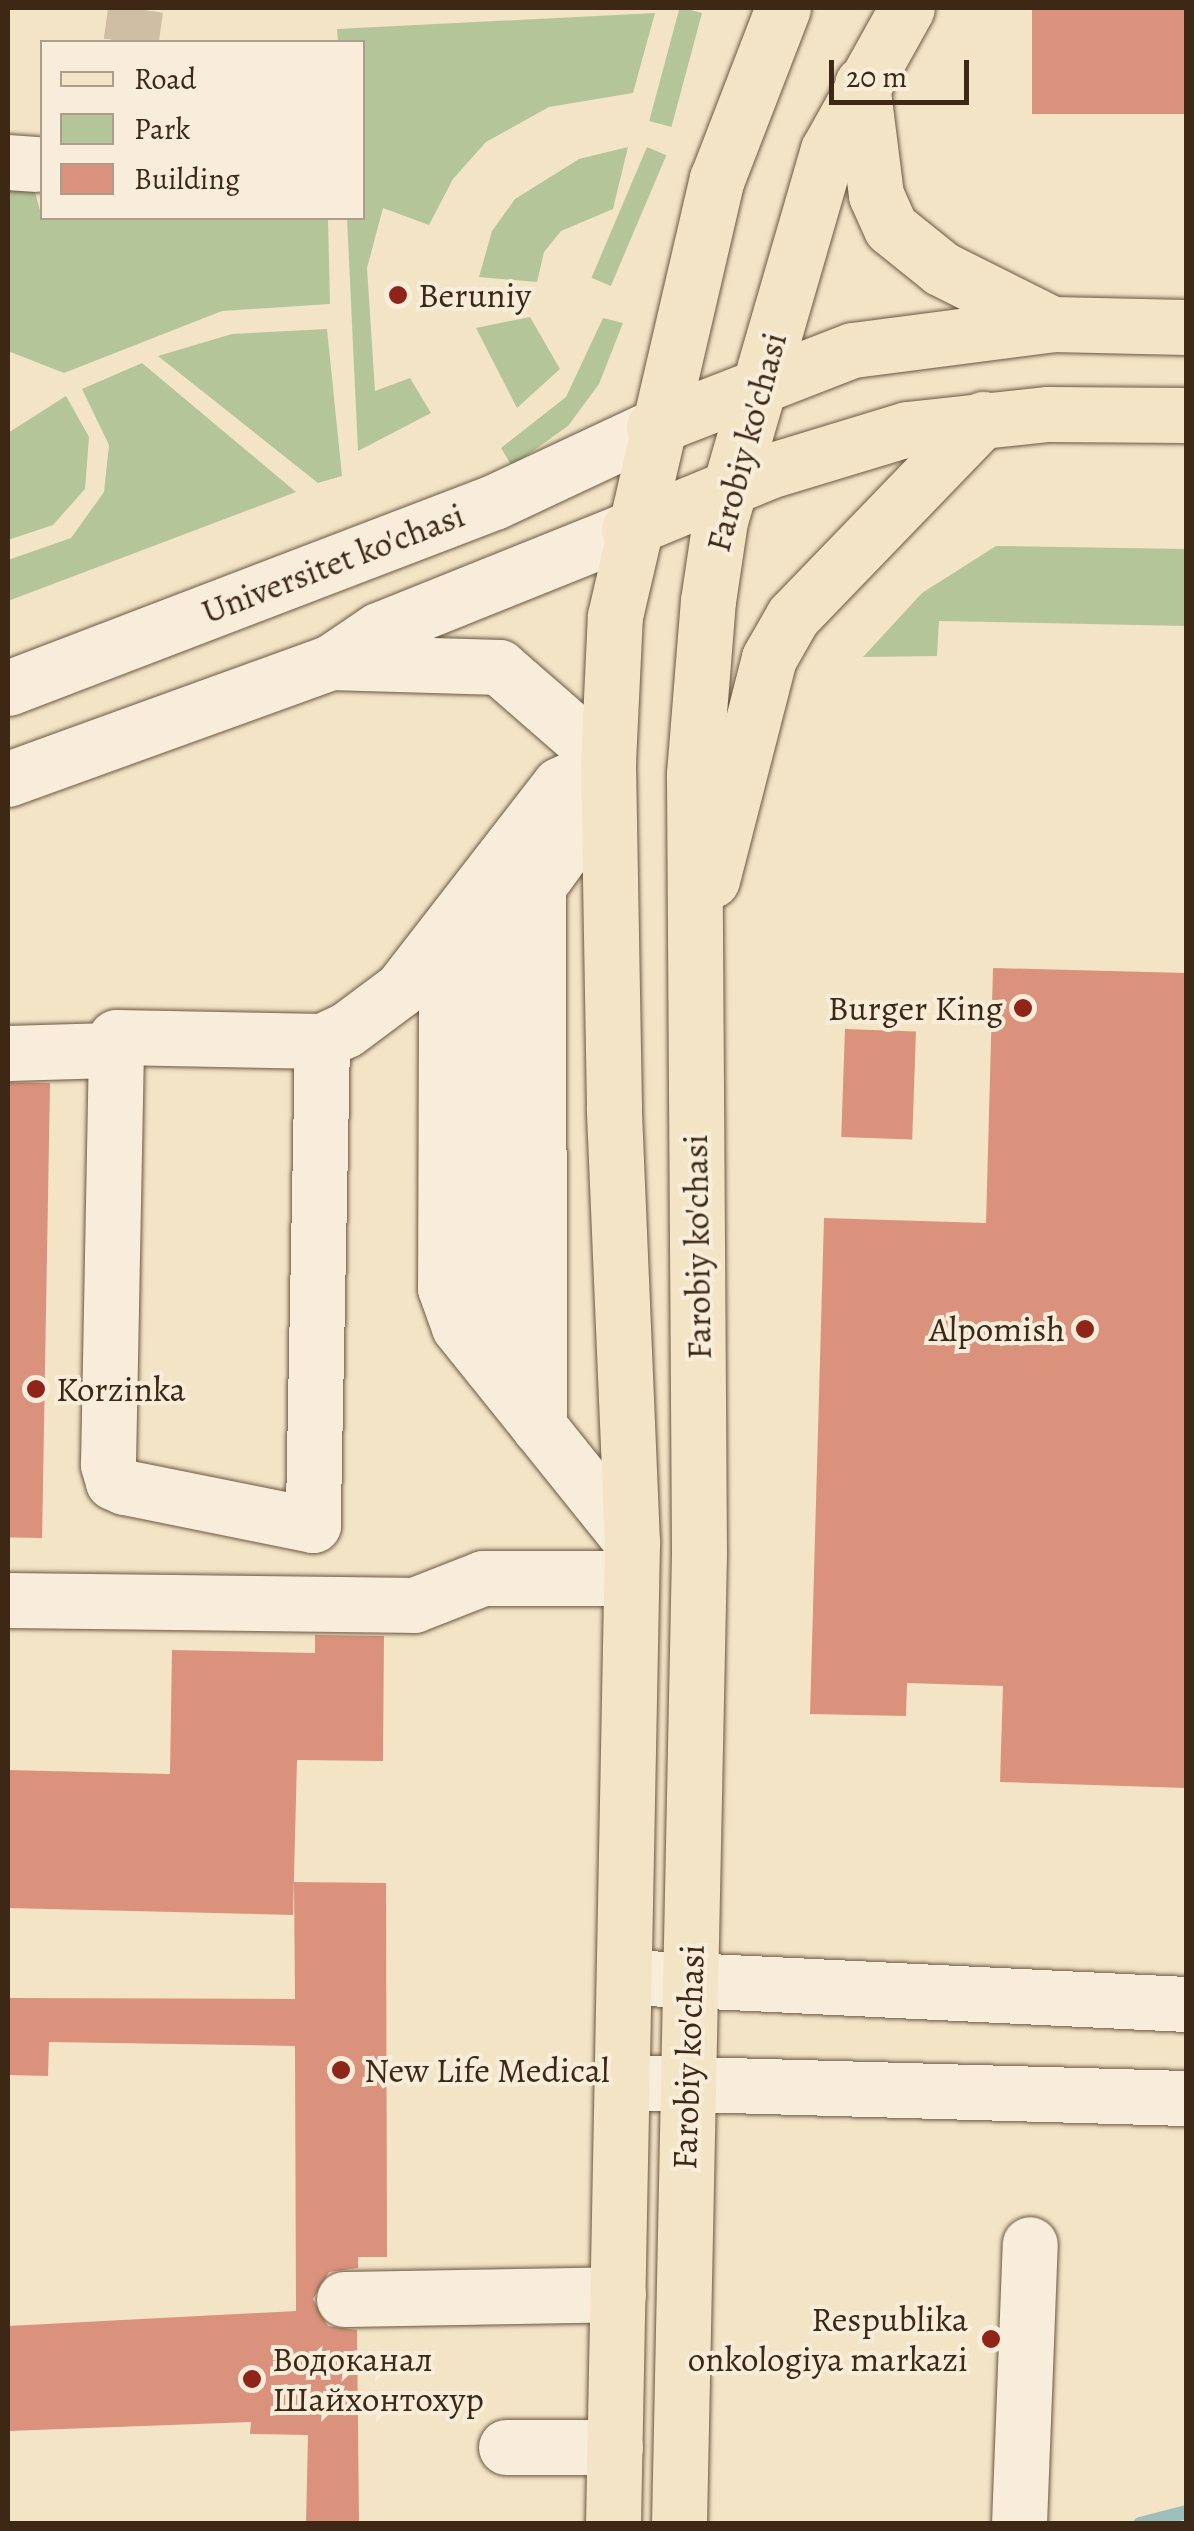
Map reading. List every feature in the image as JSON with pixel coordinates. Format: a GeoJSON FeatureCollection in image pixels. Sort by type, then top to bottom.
{"type":"FeatureCollection","features":[{"type":"Feature","properties":{"kind":"main road","name":"Farobiy ko'chasi"},"geometry":{"type":"LineString","coordinates":[[613,2524],[632,1560],[608,762],[614,616],[629,529],[716,178],[783,8]]}},
{"type":"Feature","properties":{"kind":"main road","name":"Farobiy ko'chasi"},"geometry":{"type":"LineString","coordinates":[[679,2524],[685,2082],[691,1982],[700,1553],[694,774],[708,601],[729,490],[828,150],[907,8]]}},
{"type":"Feature","properties":{"kind":"main road"},"geometry":{"type":"LineString","coordinates":[[862,84],[876,196],[892,228],[942,269],[1052,324]]}},
{"type":"Feature","properties":{"kind":"main road"},"geometry":{"type":"LineString","coordinates":[[729,490],[654,427],[761,381],[853,350],[1052,324],[1186,327]]}},
{"type":"Feature","properties":{"kind":"main road"},"geometry":{"type":"LineString","coordinates":[[629,529],[856,442],[983,419],[1186,415]]}},
{"type":"Feature","properties":{"kind":"main road"},"geometry":{"type":"LineString","coordinates":[[696,931],[769,658],[793,616],[983,419]]}},
{"type":"Feature","properties":{"kind":"street","name":"Universitet ko'chasi"},"geometry":{"type":"LineString","coordinates":[[8,688],[494,502],[654,427]]}},
{"type":"Feature","properties":{"kind":"street"},"geometry":{"type":"LineString","coordinates":[[8,779],[331,662],[378,630],[629,529]]}},
{"type":"Feature","properties":{"kind":"street"},"geometry":{"type":"LineString","coordinates":[[331,662],[499,668],[608,762]]}},
{"type":"Feature","properties":{"kind":"street"},"geometry":{"type":"LineString","coordinates":[[8,1600],[414,1605],[484,1578],[632,1560],[539,1426],[459,1327],[445,1288],[444,1027],[492,947],[588,817],[608,762]]}},
{"type":"Feature","properties":{"kind":"street"},"geometry":{"type":"LineString","coordinates":[[8,1052],[110,1050],[129,1032],[322,1041],[401,990],[559,786],[608,762]]}},
{"type":"Feature","properties":{"kind":"street"},"geometry":{"type":"LineString","coordinates":[[538,884],[539,1426]]}},
{"type":"Feature","properties":{"kind":"street"},"geometry":{"type":"LineString","coordinates":[[110,1050],[113,1482],[313,1525],[322,1041]]}},
{"type":"Feature","properties":{"kind":"street"},"geometry":{"type":"LineString","coordinates":[[626,1977],[1186,2004]]}},
{"type":"Feature","properties":{"kind":"street"},"geometry":{"type":"LineString","coordinates":[[623,2082],[1186,2098]]}},
{"type":"Feature","properties":{"kind":"street"},"geometry":{"type":"LineString","coordinates":[[1020,2524],[1030,2244]]}},
{"type":"Feature","properties":{"kind":"street"},"geometry":{"type":"LineString","coordinates":[[344,2300],[473,2291],[618,2294]]}},
{"type":"Feature","properties":{"kind":"street"},"geometry":{"type":"LineString","coordinates":[[506,2448],[615,2447]]}},
{"type":"Feature","properties":{"kind":"green space"},"geometry":{"type":"Polygon","coordinates":[[[680,8],[702,13],[671,127],[649,121],[680,8]]]}},
{"type":"Feature","properties":{"kind":"green space"},"geometry":{"type":"Polygon","coordinates":[[[655,13],[633,93],[549,107],[486,142],[453,179],[429,225],[383,208],[367,268],[375,391],[410,378],[431,413],[358,451],[347,220],[365,220],[365,40],[338,40],[337,29],[655,13]]]}},
{"type":"Feature","properties":{"kind":"green space"},"geometry":{"type":"Polygon","coordinates":[[[628,147],[613,209],[561,231],[544,252],[537,282],[479,277],[492,231],[515,199],[579,159],[628,147]]]}},
{"type":"Feature","properties":{"kind":"green space"},"geometry":{"type":"Polygon","coordinates":[[[647,147],[666,155],[611,286],[592,278],[647,147]]]}},
{"type":"Feature","properties":{"kind":"green space"},"geometry":{"type":"Polygon","coordinates":[[[32,181],[40,220],[328,220],[330,304],[222,311],[64,373],[8,351],[8,183],[32,181]]]}},
{"type":"Feature","properties":{"kind":"green space"},"geometry":{"type":"Polygon","coordinates":[[[530,317],[560,369],[517,408],[476,328],[530,317]]]}},
{"type":"Feature","properties":{"kind":"green space"},"geometry":{"type":"Polygon","coordinates":[[[603,318],[623,323],[599,384],[568,426],[512,466],[501,448],[566,397],[603,318]]]}},
{"type":"Feature","properties":{"kind":"green space"},"geometry":{"type":"Polygon","coordinates":[[[327,329],[342,476],[318,483],[158,356],[232,334],[327,329]]]}},
{"type":"Feature","properties":{"kind":"green space"},"geometry":{"type":"Polygon","coordinates":[[[142,363],[296,492],[8,601],[8,560],[71,538],[104,492],[109,445],[82,389],[142,363]]]}},
{"type":"Feature","properties":{"kind":"green space"},"geometry":{"type":"Polygon","coordinates":[[[66,396],[89,437],[85,489],[53,525],[8,540],[8,433],[66,396]]]}},
{"type":"Feature","properties":{"kind":"green space"},"geometry":{"type":"Polygon","coordinates":[[[996,546],[1186,549],[1186,626],[939,621],[937,656],[863,657],[922,593],[996,546]]]}},
{"type":"Feature","properties":{"kind":"building"},"geometry":{"type":"Polygon","coordinates":[[[1032,8],[1186,8],[1186,114],[1032,114],[1032,8]]]}},
{"type":"Feature","properties":{"kind":"building","name":"Alpomish"},"geometry":{"type":"Polygon","coordinates":[[[993,968],[1186,973],[1186,1788],[1000,1782],[1003,1686],[907,1683],[906,1716],[810,1714],[824,1218],[986,1223],[993,968]]]}},
{"type":"Feature","properties":{"kind":"building"},"geometry":{"type":"Polygon","coordinates":[[[845,1029],[916,1031],[912,1139],[841,1137],[845,1029]]]}},
{"type":"Feature","properties":{"kind":"building"},"geometry":{"type":"Polygon","coordinates":[[[8,1082],[50,1083],[42,1538],[8,1537],[8,1082]]]}},
{"type":"Feature","properties":{"kind":"building"},"geometry":{"type":"Polygon","coordinates":[[[315,1635],[384,1636],[383,1761],[297,1760],[293,1915],[8,1908],[8,1770],[170,1774],[172,1650],[315,1653],[315,1635]]]}},
{"type":"Feature","properties":{"kind":"building"},"geometry":{"type":"Polygon","coordinates":[[[294,1882],[386,1883],[387,2257],[358,2257],[358,2268],[329,2272],[313,2299],[328,2326],[357,2330],[359,2524],[306,2524],[308,2435],[250,2434],[251,2422],[8,2431],[8,2326],[296,2311],[295,2046],[49,2042],[48,2076],[8,2075],[8,1998],[295,1999],[294,1882]]]}},
{"type":"Feature","properties":{"kind":"waterway"},"geometry":{"type":"LineString","coordinates":[[1140,2524],[1186,2512]]}},
{"type":"Feature","properties":{"kind":"tunnel"},"geometry":{"type":"LineString","coordinates":[[131,40],[136,8]]}},
{"type":"Feature","properties":{"kind":"place","name":"Beruniy"},"geometry":{"type":"Point","coordinates":[398,295]}},
{"type":"Feature","properties":{"kind":"place","name":"Burger King"},"geometry":{"type":"Point","coordinates":[1023,1008]}},
{"type":"Feature","properties":{"kind":"place","name":"Alpomish"},"geometry":{"type":"Point","coordinates":[1085,1329]}},
{"type":"Feature","properties":{"kind":"place","name":"Korzinka"},"geometry":{"type":"Point","coordinates":[36,1389]}},
{"type":"Feature","properties":{"kind":"place","name":"New Life Medical"},"geometry":{"type":"Point","coordinates":[341,2070]}},
{"type":"Feature","properties":{"kind":"place","name":"Respublika onkologiya markazi"},"geometry":{"type":"Point","coordinates":[991,2339]}},
{"type":"Feature","properties":{"kind":"place","name":"Водоканал Шайхонтохур"},"geometry":{"type":"Point","coordinates":[252,2379]}}]}
